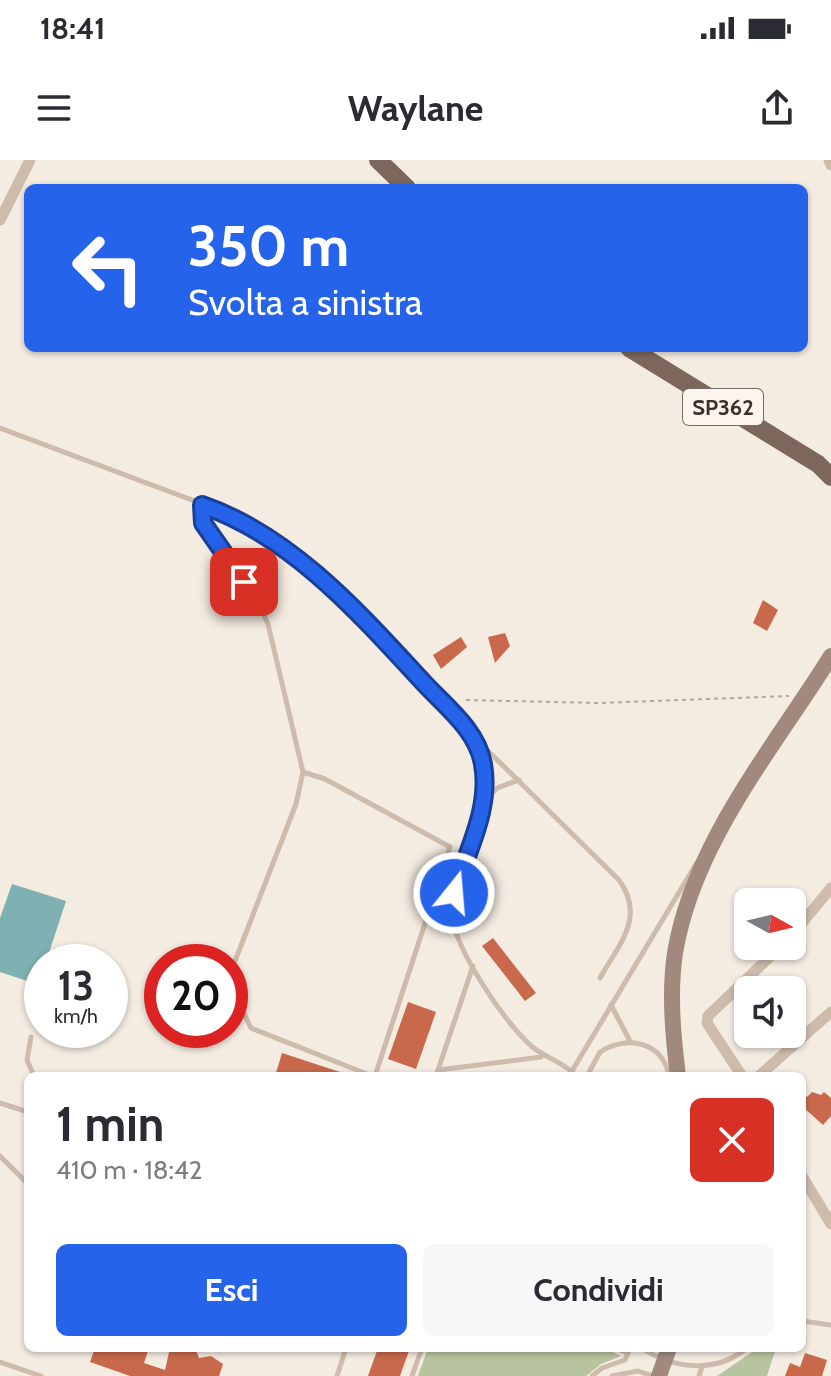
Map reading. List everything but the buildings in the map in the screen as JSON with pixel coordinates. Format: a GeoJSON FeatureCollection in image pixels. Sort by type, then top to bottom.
{"type":"FeatureCollection","features":[{"type":"Feature","properties":{"kind":"main road"},"geometry":{"type":"LineString","coordinates":[[378,160],[403,184]]}},
{"type":"Feature","properties":{"kind":"main road","name":"SP362"},"geometry":{"type":"LineString","coordinates":[[636,352],[827,468]]}},
{"type":"Feature","properties":{"kind":"main road"},"geometry":{"type":"LineString","coordinates":[[678,1072],[673,1004],[675,955],[686,908],[708,851],[806,695],[824,681],[831,656]]}},
{"type":"Feature","properties":{"kind":"main road"},"geometry":{"type":"LineString","coordinates":[[659,1376],[668,1352]]}},
{"type":"Feature","properties":{"kind":"street"},"geometry":{"type":"LineString","coordinates":[[0,220],[30,160]]}},
{"type":"Feature","properties":{"kind":"street"},"geometry":{"type":"LineString","coordinates":[[806,918],[831,888]]}},
{"type":"Feature","properties":{"kind":"street"},"geometry":{"type":"LineString","coordinates":[[739,1072],[707,1023],[708,1016],[766,960]]}},
{"type":"Feature","properties":{"kind":"street"},"geometry":{"type":"LineString","coordinates":[[764,1072],[831,1012]]}},
{"type":"Feature","properties":{"kind":"street"},"geometry":{"type":"LineString","coordinates":[[806,1183],[831,1224]]}},
{"type":"Feature","properties":{"kind":"lane"},"geometry":{"type":"LineString","coordinates":[[0,428],[232,515],[276,544],[331,588],[476,739],[619,880],[631,896],[632,915],[600,978]]}},
{"type":"Feature","properties":{"kind":"lane"},"geometry":{"type":"LineString","coordinates":[[202,505],[203,523],[257,600],[268,624],[303,772],[296,804],[242,944]]}},
{"type":"Feature","properties":{"kind":"lane"},"geometry":{"type":"LineString","coordinates":[[476,739],[486,800]]}},
{"type":"Feature","properties":{"kind":"lane"},"geometry":{"type":"LineString","coordinates":[[303,772],[325,779],[450,847],[375,1072]]}},
{"type":"Feature","properties":{"kind":"lane"},"geometry":{"type":"LineString","coordinates":[[519,780],[497,788],[486,800],[454,893],[452,917],[473,965],[525,1040],[542,1057]]}},
{"type":"Feature","properties":{"kind":"lane"},"geometry":{"type":"LineString","coordinates":[[574,1072],[611,1005],[660,927],[688,873],[708,851]]}},
{"type":"Feature","properties":{"kind":"lane"},"geometry":{"type":"LineString","coordinates":[[437,1072],[473,965]]}},
{"type":"Feature","properties":{"kind":"lane"},"geometry":{"type":"LineString","coordinates":[[611,1005],[630,1041]]}},
{"type":"Feature","properties":{"kind":"lane"},"geometry":{"type":"LineString","coordinates":[[248,1022],[251,1028],[364,1072]]}},
{"type":"Feature","properties":{"kind":"lane"},"geometry":{"type":"LineString","coordinates":[[589,1072],[600,1052],[630,1041],[646,1045],[660,1054],[667,1072]]}},
{"type":"Feature","properties":{"kind":"lane"},"geometry":{"type":"LineString","coordinates":[[29,1048],[27,1060],[32,1072]]}},
{"type":"Feature","properties":{"kind":"lane"},"geometry":{"type":"LineString","coordinates":[[444,1072],[542,1057],[560,1062],[571,1072]]}},
{"type":"Feature","properties":{"kind":"lane"},"geometry":{"type":"LineString","coordinates":[[0,1103],[24,1111]]}},
{"type":"Feature","properties":{"kind":"lane"},"geometry":{"type":"LineString","coordinates":[[0,1156],[24,1180]]}},
{"type":"Feature","properties":{"kind":"lane"},"geometry":{"type":"LineString","coordinates":[[806,1322],[831,1325]]}},
{"type":"Feature","properties":{"kind":"lane"},"geometry":{"type":"LineString","coordinates":[[337,1376],[345,1352]]}},
{"type":"Feature","properties":{"kind":"lane"},"geometry":{"type":"LineString","coordinates":[[412,1376],[421,1352]]}},
{"type":"Feature","properties":{"kind":"lane"},"geometry":{"type":"LineString","coordinates":[[592,1376],[602,1368],[625,1360],[628,1353],[625,1352]]}},
{"type":"Feature","properties":{"kind":"lane"},"geometry":{"type":"LineString","coordinates":[[652,1352],[685,1365],[702,1367],[733,1359],[742,1352]]}},
{"type":"Feature","properties":{"kind":"lane"},"geometry":{"type":"LineString","coordinates":[[0,1362],[41,1376]]}},
{"type":"Feature","properties":{"kind":"lane"},"geometry":{"type":"LineString","coordinates":[[699,1376],[702,1367]]}},
{"type":"Feature","properties":{"kind":"lane"},"geometry":{"type":"LineString","coordinates":[[612,1376],[638,1371],[653,1376]]}},
{"type":"Feature","properties":{"kind":"path"},"geometry":{"type":"LineString","coordinates":[[466,700],[599,703],[806,695]]}},
{"type":"Feature","properties":{"kind":"green space"},"geometry":{"type":"Polygon","coordinates":[[[427,1352],[612,1352],[621,1356],[601,1364],[586,1376],[418,1376],[427,1352]]]}},
{"type":"Feature","properties":{"kind":"green space"},"geometry":{"type":"Polygon","coordinates":[[[752,1352],[775,1352],[767,1376],[717,1376],[752,1352]]]}},
{"type":"Feature","properties":{"kind":"water"},"geometry":{"type":"Polygon","coordinates":[[[12,884],[66,901],[52,944],[24,944],[24,980],[0,972],[0,918],[12,884]]]}},
{"type":"Feature","properties":{"kind":"route"},"geometry":{"type":"LineString","coordinates":[[244,582],[203,523],[202,505],[232,515],[276,544],[331,588],[370,624],[476,739],[483,762],[486,800],[454,893]]}}]}
